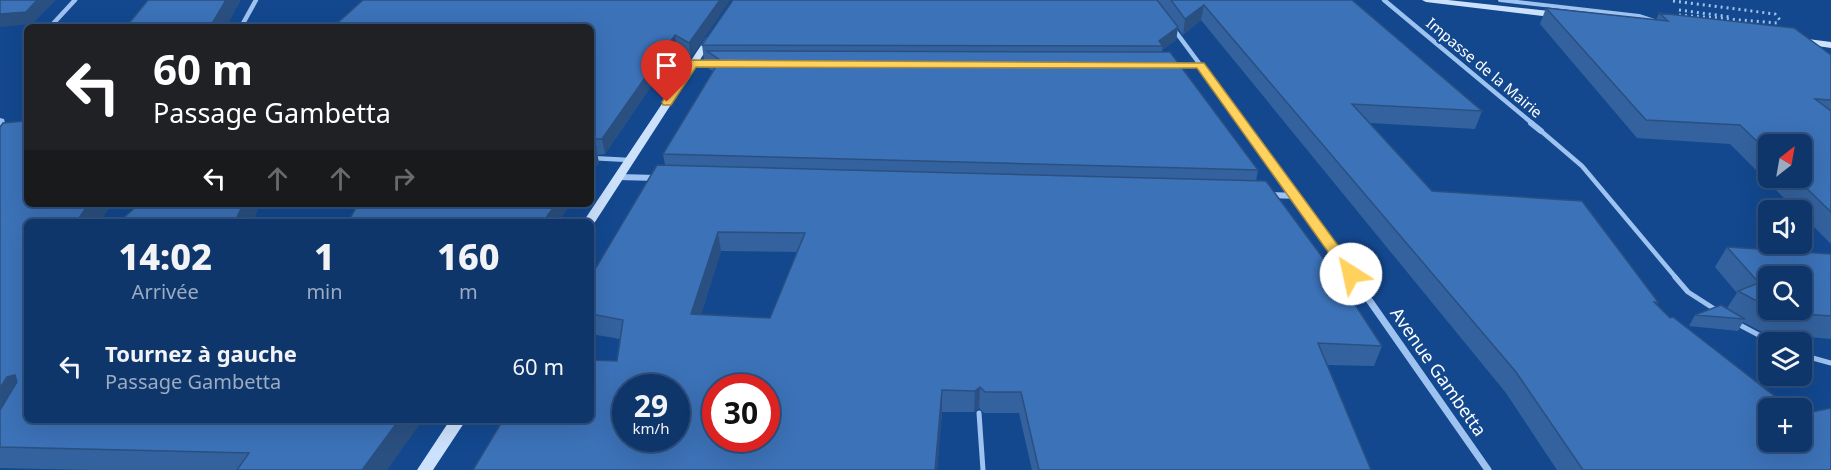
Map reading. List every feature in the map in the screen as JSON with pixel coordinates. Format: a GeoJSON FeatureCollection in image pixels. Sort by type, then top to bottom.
{"type":"FeatureCollection","features":[{"type":"Feature","properties":{"kind":"main road"},"geometry":{"type":"LineString","coordinates":[[1426,0],[1661,24]]}},
{"type":"Feature","properties":{"kind":"main road"},"geometry":{"type":"LineString","coordinates":[[591,219],[718,27]]}},
{"type":"Feature","properties":{"kind":"main road"},"geometry":{"type":"LineString","coordinates":[[1789,40],[1831,45]]}},
{"type":"Feature","properties":{"kind":"main road"},"geometry":{"type":"LineString","coordinates":[[425,470],[456,423]]}},
{"type":"Feature","properties":{"kind":"street"},"geometry":{"type":"LineString","coordinates":[[53,24],[75,0]]}},
{"type":"Feature","properties":{"kind":"street"},"geometry":{"type":"LineString","coordinates":[[243,24],[256,0]]}},
{"type":"Feature","properties":{"kind":"street","name":"Impasse de la Mairie"},"geometry":{"type":"LineString","coordinates":[[1384,0],[1541,131]]}},
{"type":"Feature","properties":{"kind":"street","name":"Avenue Gambetta"},"geometry":{"type":"LineString","coordinates":[[1165,19],[1297,196],[1488,470]]}},
{"type":"Feature","properties":{"kind":"street"},"geometry":{"type":"LineString","coordinates":[[693,63],[722,64]]}},
{"type":"Feature","properties":{"kind":"street"},"geometry":{"type":"LineString","coordinates":[[1165,65],[1200,65]]}},
{"type":"Feature","properties":{"kind":"street"},"geometry":{"type":"LineString","coordinates":[[618,177],[662,178]]}},
{"type":"Feature","properties":{"kind":"street"},"geometry":{"type":"LineString","coordinates":[[1261,195],[1297,196]]}},
{"type":"Feature","properties":{"kind":"lane"},"geometry":{"type":"LineString","coordinates":[[1500,0],[1639,16],[1661,24]]}},
{"type":"Feature","properties":{"kind":"lane"},"geometry":{"type":"LineString","coordinates":[[1541,131],[1582,166],[1688,292],[1725,316]]}},
{"type":"Feature","properties":{"kind":"lane"},"geometry":{"type":"LineString","coordinates":[[594,158],[630,160]]}},
{"type":"Feature","properties":{"kind":"lane"},"geometry":{"type":"LineString","coordinates":[[1735,322],[1758,336]]}},
{"type":"Feature","properties":{"kind":"lane"},"geometry":{"type":"LineString","coordinates":[[1812,357],[1831,363]]}},
{"type":"Feature","properties":{"kind":"lane"},"geometry":{"type":"LineString","coordinates":[[979,412],[983,470]]}},
{"type":"Feature","properties":{"kind":"path"},"geometry":{"type":"LineString","coordinates":[[1670,0],[1775,14],[1784,24]]}},
{"type":"Feature","properties":{"kind":"path"},"geometry":{"type":"LineString","coordinates":[[1742,19],[1771,23],[1777,27]]}},
{"type":"Feature","properties":{"kind":"building"},"geometry":{"type":"Polygon","coordinates":[[[0,0],[37,0],[26,12],[0,14],[0,0]]]}},
{"type":"Feature","properties":{"kind":"building"},"geometry":{"type":"Polygon","coordinates":[[[148,0],[226,0],[212,24],[128,24],[148,0]]]}},
{"type":"Feature","properties":{"kind":"building"},"geometry":{"type":"Polygon","coordinates":[[[363,0],[720,0],[689,43],[675,35],[602,139],[594,139],[594,24],[336,24],[363,0]]]}},
{"type":"Feature","properties":{"kind":"building"},"geometry":{"type":"Polygon","coordinates":[[[733,0],[1157,0],[1178,27],[1159,41],[1163,46],[702,45],[733,0]]]}},
{"type":"Feature","properties":{"kind":"building"},"geometry":{"type":"Polygon","coordinates":[[[1171,0],[1352,0],[1482,111],[1352,104],[1432,191],[1582,201],[1658,302],[1654,302],[1670,318],[1673,317],[1758,383],[1758,386],[1762,386],[1777,398],[1758,398],[1758,452],[1812,452],[1812,412],[1831,408],[1831,470],[1583,470],[1516,372],[1204,5],[1185,19],[1171,0]]]}},
{"type":"Feature","properties":{"kind":"building"},"geometry":{"type":"Polygon","coordinates":[[[1546,8],[1668,21],[1659,13],[1794,28],[1831,55],[1831,100],[1815,99],[1831,111],[1831,212],[1806,188],[1812,188],[1812,134],[1758,134],[1758,142],[1740,125],[1646,120],[1546,8]]]}},
{"type":"Feature","properties":{"kind":"building"},"geometry":{"type":"Polygon","coordinates":[[[707,51],[1170,52],[1258,170],[663,154],[720,60],[707,51]]]}},
{"type":"Feature","properties":{"kind":"building"},"geometry":{"type":"Polygon","coordinates":[[[24,121],[24,207],[87,207],[78,219],[24,219],[24,423],[397,423],[362,470],[237,470],[249,453],[0,447],[0,410],[17,382],[15,375],[7,377],[0,388],[0,127],[3,123],[24,121]]]}},
{"type":"Feature","properties":{"kind":"building"},"geometry":{"type":"Polygon","coordinates":[[[657,165],[1266,181],[1337,277],[1382,346],[1318,343],[1371,470],[1039,470],[1021,392],[985,392],[980,387],[975,391],[942,390],[935,470],[473,470],[501,423],[594,423],[594,360],[617,361],[623,320],[594,315],[594,271],[657,165]],[[718,232],[691,314],[770,318],[805,233],[718,232]]]}},
{"type":"Feature","properties":{"kind":"building"},"geometry":{"type":"Polygon","coordinates":[[[136,207],[242,207],[236,219],[122,219],[136,207]]]}},
{"type":"Feature","properties":{"kind":"building"},"geometry":{"type":"Polygon","coordinates":[[[356,207],[554,207],[545,219],[350,219],[356,207]]]}},
{"type":"Feature","properties":{"kind":"building"},"geometry":{"type":"Polygon","coordinates":[[[1727,247],[1758,249],[1758,254],[1831,254],[1831,316],[1812,315],[1812,266],[1758,266],[1758,282],[1727,247]]]}},
{"type":"Feature","properties":{"kind":"building"},"geometry":{"type":"Polygon","coordinates":[[[1758,283],[1758,302],[1738,291],[1758,283]]]}},
{"type":"Feature","properties":{"kind":"building"},"geometry":{"type":"Polygon","coordinates":[[[1721,305],[1745,319],[1695,315],[1721,305]]]}},
{"type":"Feature","properties":{"kind":"waterway"},"geometry":{"type":"LineString","coordinates":[[0,122],[0,127]]}},
{"type":"Feature","properties":{"kind":"route"},"geometry":{"type":"LineString","coordinates":[[667,102],[693,63],[1200,65],[1297,196],[1351,274]]}}]}
